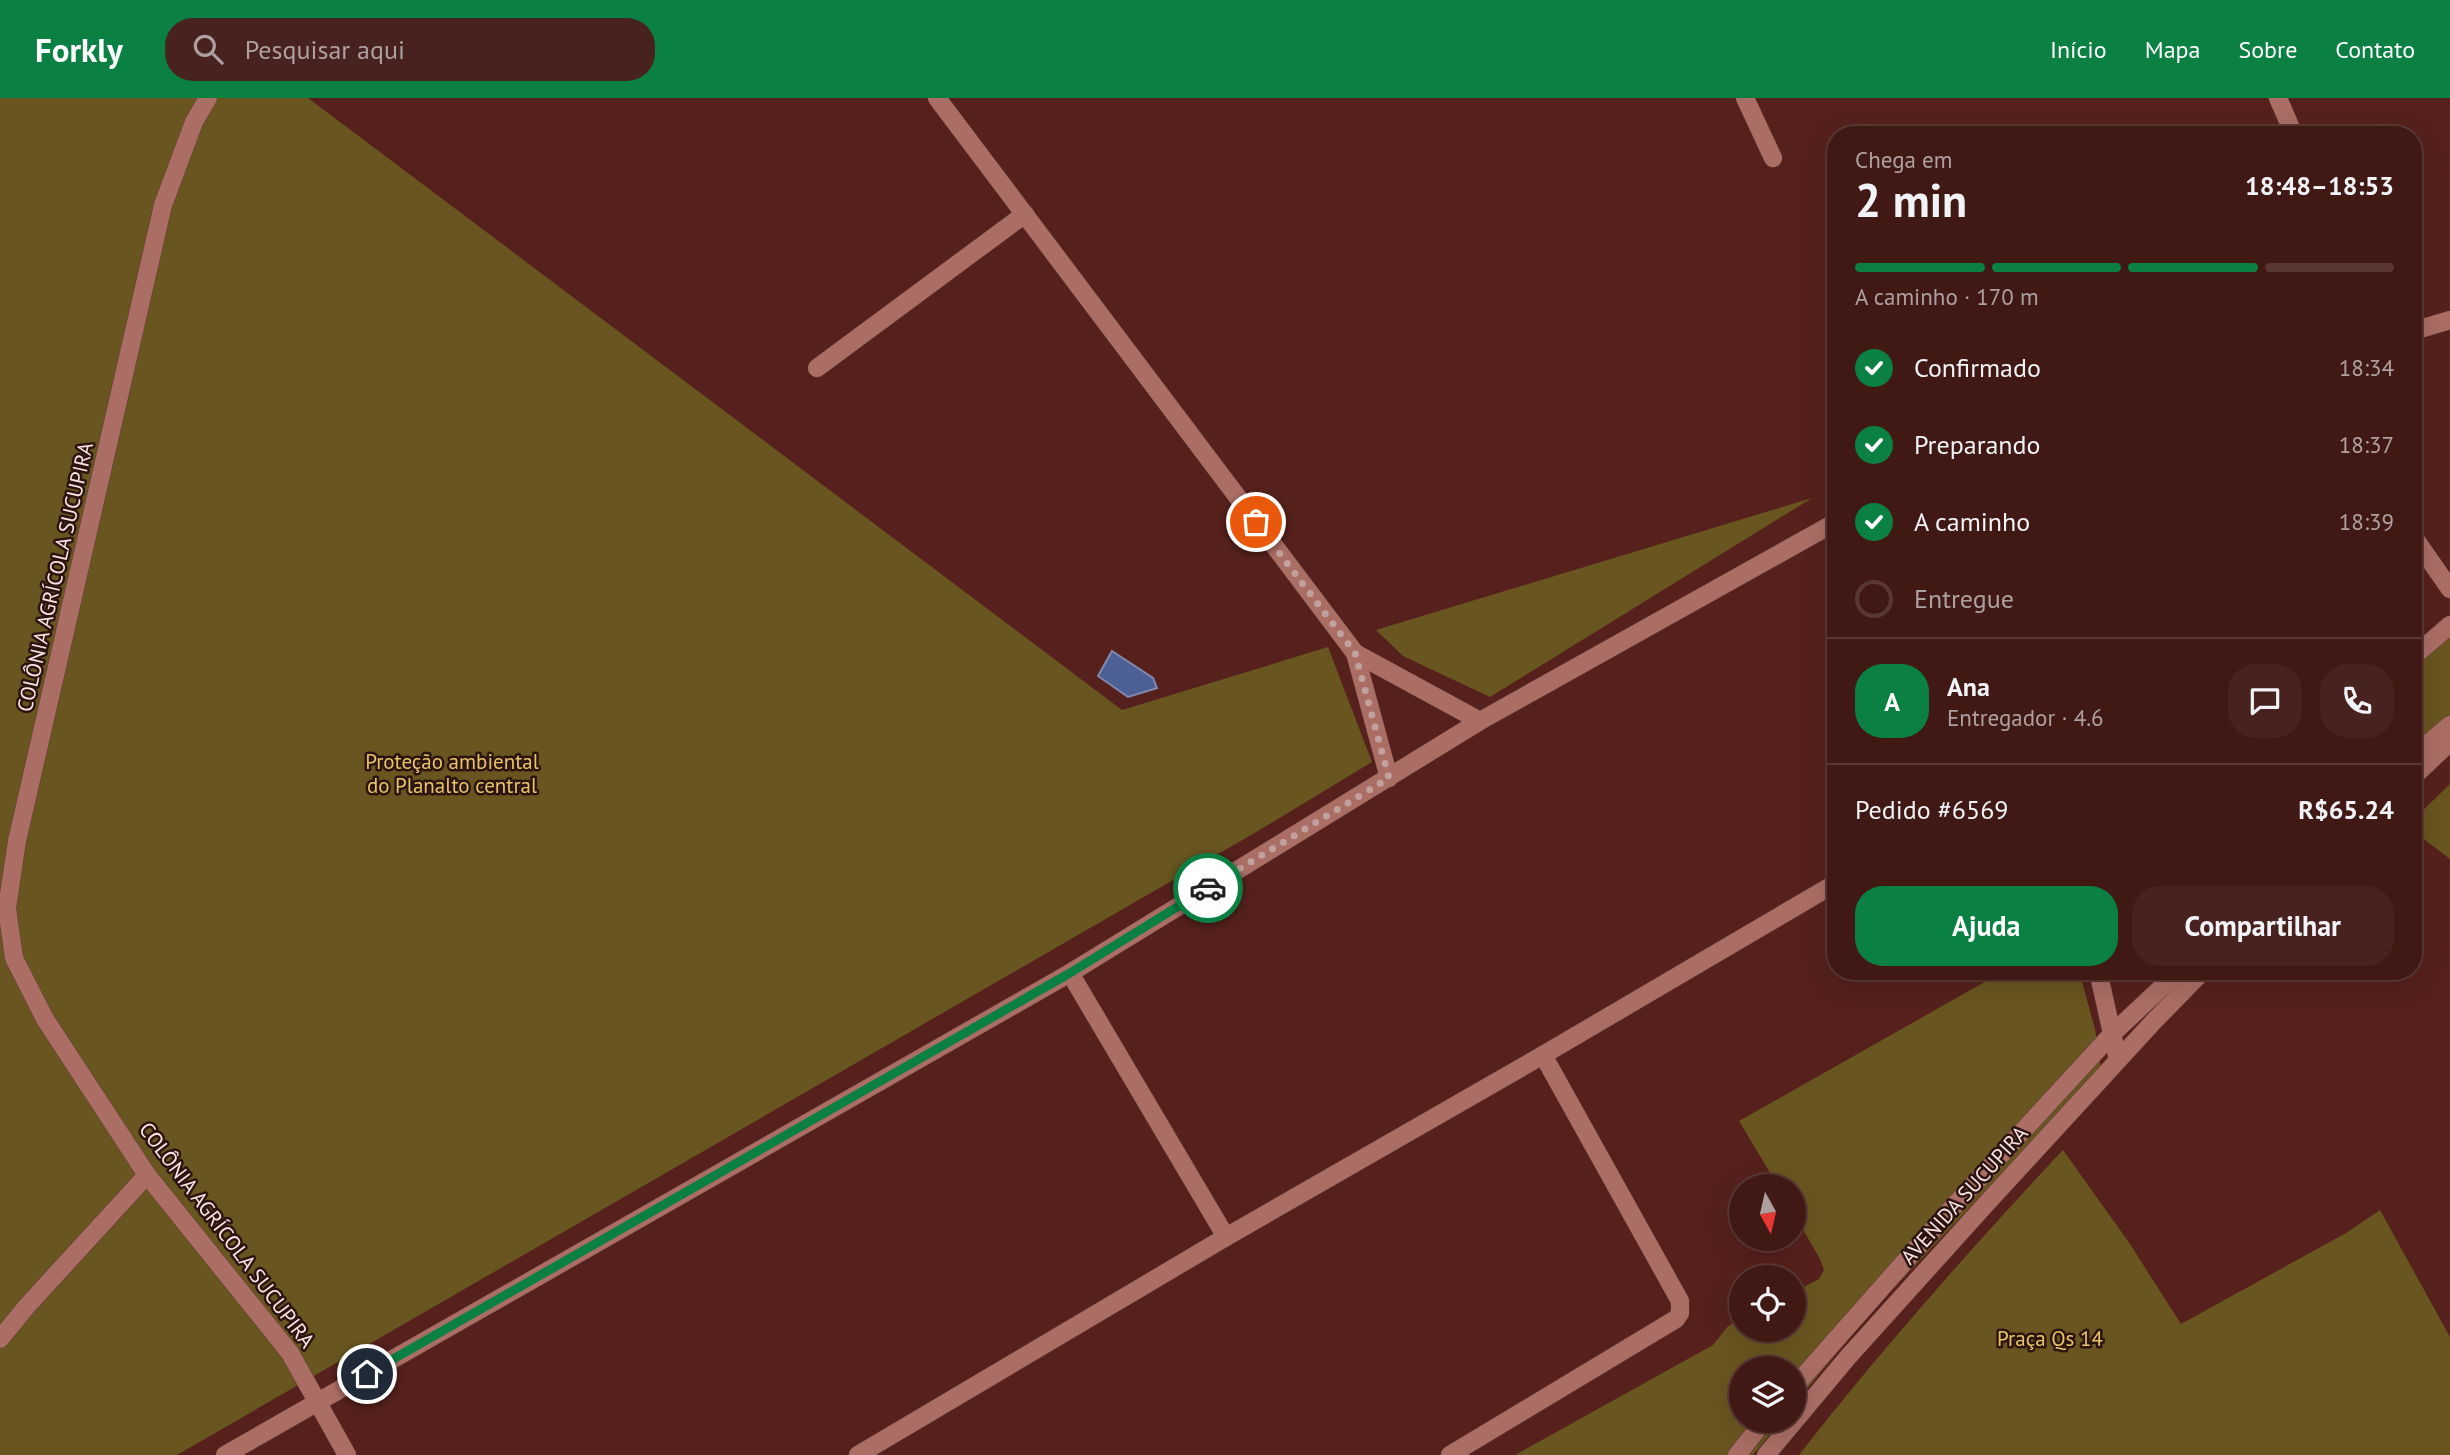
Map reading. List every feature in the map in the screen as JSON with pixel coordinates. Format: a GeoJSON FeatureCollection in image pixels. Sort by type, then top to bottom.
{"type":"FeatureCollection","features":[{"type":"Feature","properties":{"kind":"street","name":"COLÔNIA AGRÍCOLA SUCUPIRA"},"geometry":{"type":"LineString","coordinates":[[208,98],[194,122],[163,205],[17,841],[7,908],[14,958],[46,1019],[147,1175],[290,1353],[347,1455]]}},
{"type":"Feature","properties":{"kind":"street"},"geometry":{"type":"LineString","coordinates":[[937,98],[1355,653],[1389,778]]}},
{"type":"Feature","properties":{"kind":"street"},"geometry":{"type":"LineString","coordinates":[[1745,98],[1773,158]]}},
{"type":"Feature","properties":{"kind":"street"},"geometry":{"type":"LineString","coordinates":[[2278,98],[2290,126]]}},
{"type":"Feature","properties":{"kind":"street"},"geometry":{"type":"LineString","coordinates":[[817,368],[1025,214]]}},
{"type":"Feature","properties":{"kind":"street"},"geometry":{"type":"LineString","coordinates":[[2422,328],[2450,320]]}},
{"type":"Feature","properties":{"kind":"street"},"geometry":{"type":"LineString","coordinates":[[225,1455],[1070,973],[1480,720],[1827,527]]}},
{"type":"Feature","properties":{"kind":"street"},"geometry":{"type":"LineString","coordinates":[[2422,549],[2450,589]]}},
{"type":"Feature","properties":{"kind":"street"},"geometry":{"type":"LineString","coordinates":[[2422,649],[2450,625]]}},
{"type":"Feature","properties":{"kind":"street"},"geometry":{"type":"LineString","coordinates":[[1355,653],[1480,720]]}},
{"type":"Feature","properties":{"kind":"street"},"geometry":{"type":"LineString","coordinates":[[2422,748],[2450,725]]}},
{"type":"Feature","properties":{"kind":"street"},"geometry":{"type":"LineString","coordinates":[[2422,769],[2450,743]]}},
{"type":"Feature","properties":{"kind":"street"},"geometry":{"type":"LineString","coordinates":[[858,1455],[1226,1237],[1827,888]]}},
{"type":"Feature","properties":{"kind":"street"},"geometry":{"type":"LineString","coordinates":[[1070,973],[1226,1237]]}},
{"type":"Feature","properties":{"kind":"street"},"geometry":{"type":"LineString","coordinates":[[2100,980],[2118,1060]]}},
{"type":"Feature","properties":{"kind":"street"},"geometry":{"type":"LineString","coordinates":[[1806,1373],[1952,1208],[2112,1034],[2180,980]]}},
{"type":"Feature","properties":{"kind":"street","name":"AVENIDA SUCUPIRA"},"geometry":{"type":"LineString","coordinates":[[1766,1455],[1866,1336],[2118,1060],[2183,980]]}},
{"type":"Feature","properties":{"kind":"street"},"geometry":{"type":"LineString","coordinates":[[1450,1455],[1676,1319],[1680,1313],[1679,1301],[1543,1055]]}},
{"type":"Feature","properties":{"kind":"street"},"geometry":{"type":"LineString","coordinates":[[0,1339],[147,1175]]}},
{"type":"Feature","properties":{"kind":"street"},"geometry":{"type":"LineString","coordinates":[[1737,1455],[1754,1433]]}},
{"type":"Feature","properties":{"kind":"green space","name":"Proteção ambiental do Planalto central"},"geometry":{"type":"Polygon","coordinates":[[[0,98],[308,98],[1122,710],[1328,647],[1372,762],[1258,831],[177,1455],[0,1455],[0,98]]]}},
{"type":"Feature","properties":{"kind":"green space"},"geometry":{"type":"Polygon","coordinates":[[[1812,498],[1490,697],[1403,656],[1376,630],[1812,498]]]}},
{"type":"Feature","properties":{"kind":"green space"},"geometry":{"type":"Polygon","coordinates":[[[2450,616],[2450,722],[2422,745],[2422,642],[2450,616]]]}},
{"type":"Feature","properties":{"kind":"green space"},"geometry":{"type":"Polygon","coordinates":[[[2450,784],[2450,859],[2422,838],[2422,811],[2450,784]]]}},
{"type":"Feature","properties":{"kind":"green space"},"geometry":{"type":"Polygon","coordinates":[[[1988,980],[2081,980],[2095,1029],[2101,1068],[1862,1322],[1806,1390],[1806,1356],[1729,1356],[1729,1433],[1771,1433],[1753,1455],[1515,1455],[1713,1345],[1729,1325],[1729,1342],[1806,1342],[1806,1286],[1819,1279],[1824,1270],[1806,1235],[1806,1174],[1771,1174],[1739,1121],[1988,980]]]}},
{"type":"Feature","properties":{"kind":"green space","name":"Praça Qs 14"},"geometry":{"type":"Polygon","coordinates":[[[2063,1150],[2130,1244],[2181,1324],[2346,1233],[2380,1210],[2450,1337],[2450,1455],[1799,1455],[1862,1376],[2063,1150]]]}},
{"type":"Feature","properties":{"kind":"water"},"geometry":{"type":"Polygon","coordinates":[[[1112,651],[1153,678],[1157,688],[1128,697],[1098,676],[1112,651]]]}},
{"type":"Feature","properties":{"kind":"way so far"},"geometry":{"type":"LineString","coordinates":[[1208,888],[1389,778],[1355,653],[1256,522]]}},
{"type":"Feature","properties":{"kind":"route"},"geometry":{"type":"LineString","coordinates":[[367,1374],[1070,973],[1208,888]]}}]}
